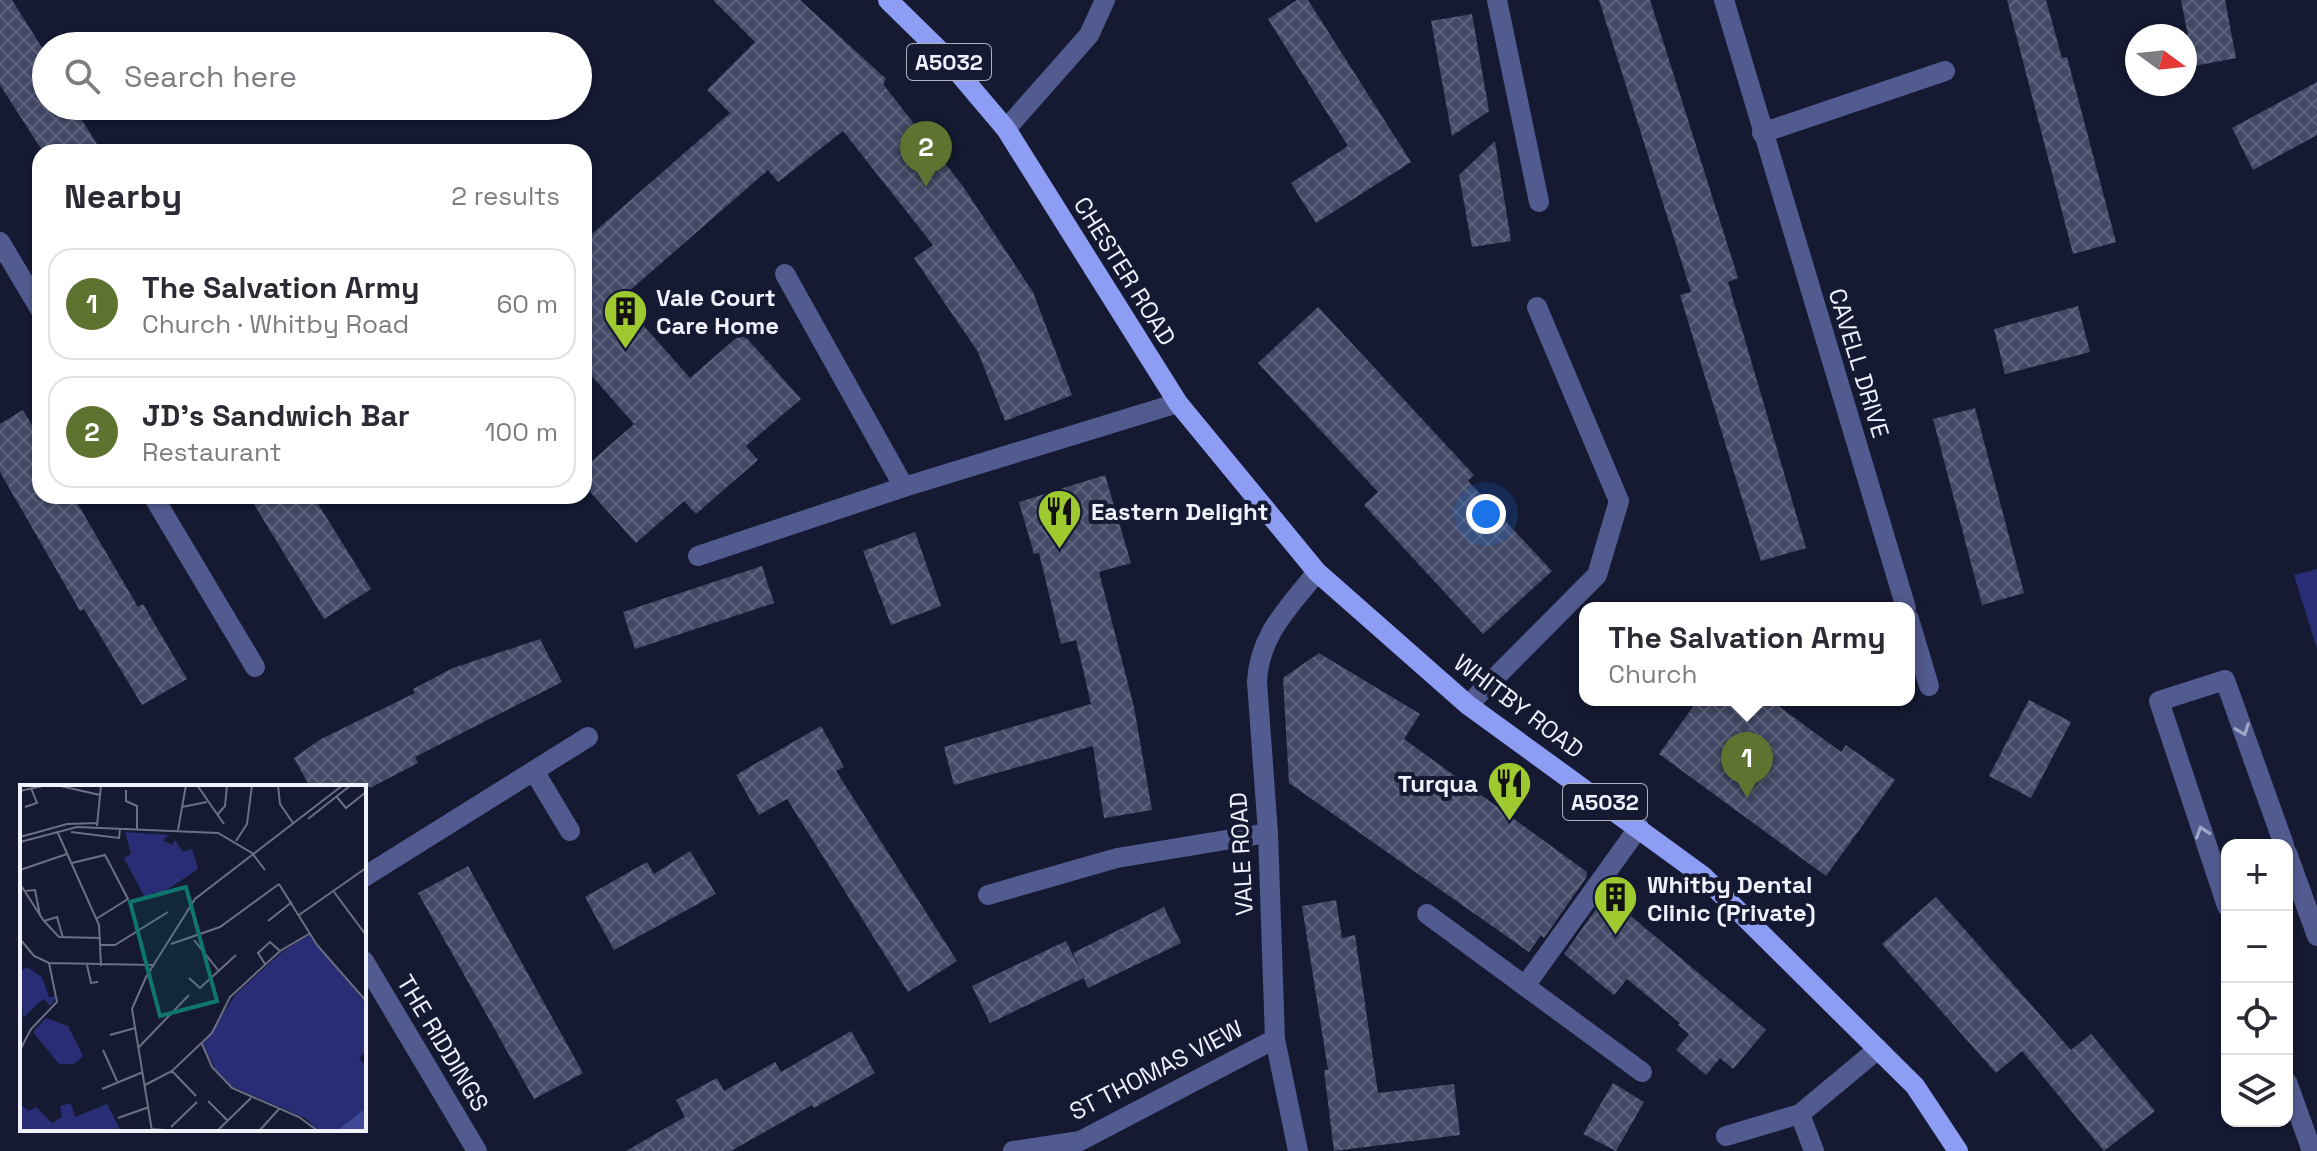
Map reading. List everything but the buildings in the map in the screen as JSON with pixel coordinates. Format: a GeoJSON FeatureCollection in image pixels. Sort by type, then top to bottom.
{"type":"FeatureCollection","features":[{"type":"Feature","properties":{"kind":"main road","name":"CHESTER ROAD"},"geometry":{"type":"LineString","coordinates":[[888,0],[940,51],[1006,129],[1178,403],[1317,572]]}},
{"type":"Feature","properties":{"kind":"main road","name":"WHITBY ROAD"},"geometry":{"type":"LineString","coordinates":[[1317,572],[1468,705],[1703,876],[1915,1086],[1958,1151]]}},
{"type":"Feature","properties":{"kind":"street"},"geometry":{"type":"LineString","coordinates":[[1006,129],[1089,35],[1105,0]]}},
{"type":"Feature","properties":{"kind":"street"},"geometry":{"type":"LineString","coordinates":[[1497,0],[1539,202]]}},
{"type":"Feature","properties":{"kind":"street","name":"CAVELL DRIVE"},"geometry":{"type":"LineString","coordinates":[[1724,0],[1904,602]]}},
{"type":"Feature","properties":{"kind":"street"},"geometry":{"type":"LineString","coordinates":[[1762,133],[1945,71]]}},
{"type":"Feature","properties":{"kind":"street"},"geometry":{"type":"LineString","coordinates":[[0,242],[32,296]]}},
{"type":"Feature","properties":{"kind":"street"},"geometry":{"type":"LineString","coordinates":[[785,274],[904,487]]}},
{"type":"Feature","properties":{"kind":"street"},"geometry":{"type":"LineString","coordinates":[[1468,705],[1597,575],[1619,501],[1537,307]]}},
{"type":"Feature","properties":{"kind":"street"},"geometry":{"type":"LineString","coordinates":[[698,556],[904,487],[1178,403]]}},
{"type":"Feature","properties":{"kind":"street"},"geometry":{"type":"LineString","coordinates":[[158,504],[255,667]]}},
{"type":"Feature","properties":{"kind":"street","name":"VALE ROAD"},"geometry":{"type":"LineString","coordinates":[[1298,1151],[1275,1039],[1268,833],[1257,664],[1270,630],[1317,572]]}},
{"type":"Feature","properties":{"kind":"street"},"geometry":{"type":"LineString","coordinates":[[1915,639],[1929,686]]}},
{"type":"Feature","properties":{"kind":"street"},"geometry":{"type":"LineString","coordinates":[[2221,888],[2159,701],[2225,680],[2282,839]]}},
{"type":"Feature","properties":{"kind":"street"},"geometry":{"type":"LineString","coordinates":[[366,876],[588,737]]}},
{"type":"Feature","properties":{"kind":"street"},"geometry":{"type":"LineString","coordinates":[[534,771],[570,831]]}},
{"type":"Feature","properties":{"kind":"street"},"geometry":{"type":"LineString","coordinates":[[1525,986],[1639,827]]}},
{"type":"Feature","properties":{"kind":"street"},"geometry":{"type":"LineString","coordinates":[[988,895],[1117,858],[1268,833]]}},
{"type":"Feature","properties":{"kind":"street"},"geometry":{"type":"LineString","coordinates":[[2293,870],[2317,936]]}},
{"type":"Feature","properties":{"kind":"street"},"geometry":{"type":"LineString","coordinates":[[1427,914],[1642,1072]]}},
{"type":"Feature","properties":{"kind":"street","name":"THE RIDDINGS"},"geometry":{"type":"LineString","coordinates":[[366,964],[477,1151]]}},
{"type":"Feature","properties":{"kind":"street","name":"ST THOMAS VIEW"},"geometry":{"type":"LineString","coordinates":[[1013,1151],[1080,1141],[1275,1039]]}},
{"type":"Feature","properties":{"kind":"street"},"geometry":{"type":"LineString","coordinates":[[1726,1136],[1800,1114],[1878,1049]]}},
{"type":"Feature","properties":{"kind":"street"},"geometry":{"type":"LineString","coordinates":[[2293,1099],[2312,1151]]}},
{"type":"Feature","properties":{"kind":"street"},"geometry":{"type":"LineString","coordinates":[[1800,1114],[1814,1151]]}},
{"type":"Feature","properties":{"kind":"shaded area"},"geometry":{"type":"Polygon","coordinates":[[[2317,569],[2317,649],[2294,575],[2317,569]]]}},
{"type":"Feature","properties":{"kind":"place","name":"JD's Sandwich Bar"},"geometry":{"type":"Point","coordinates":[926,187]}},
{"type":"Feature","properties":{"kind":"place","name":"Vale Court Care Home"},"geometry":{"type":"Point","coordinates":[625,350]}},
{"type":"Feature","properties":{"kind":"place","name":"Eastern Delight"},"geometry":{"type":"Point","coordinates":[1060,550]}},
{"type":"Feature","properties":{"kind":"place","name":"The Salvation Army"},"geometry":{"type":"Point","coordinates":[1747,798]}},
{"type":"Feature","properties":{"kind":"place","name":"Turqua"},"geometry":{"type":"Point","coordinates":[1509,822]}},
{"type":"Feature","properties":{"kind":"place","name":"Whitby Dental Clinic (Private)"},"geometry":{"type":"Point","coordinates":[1616,937]}}]}
